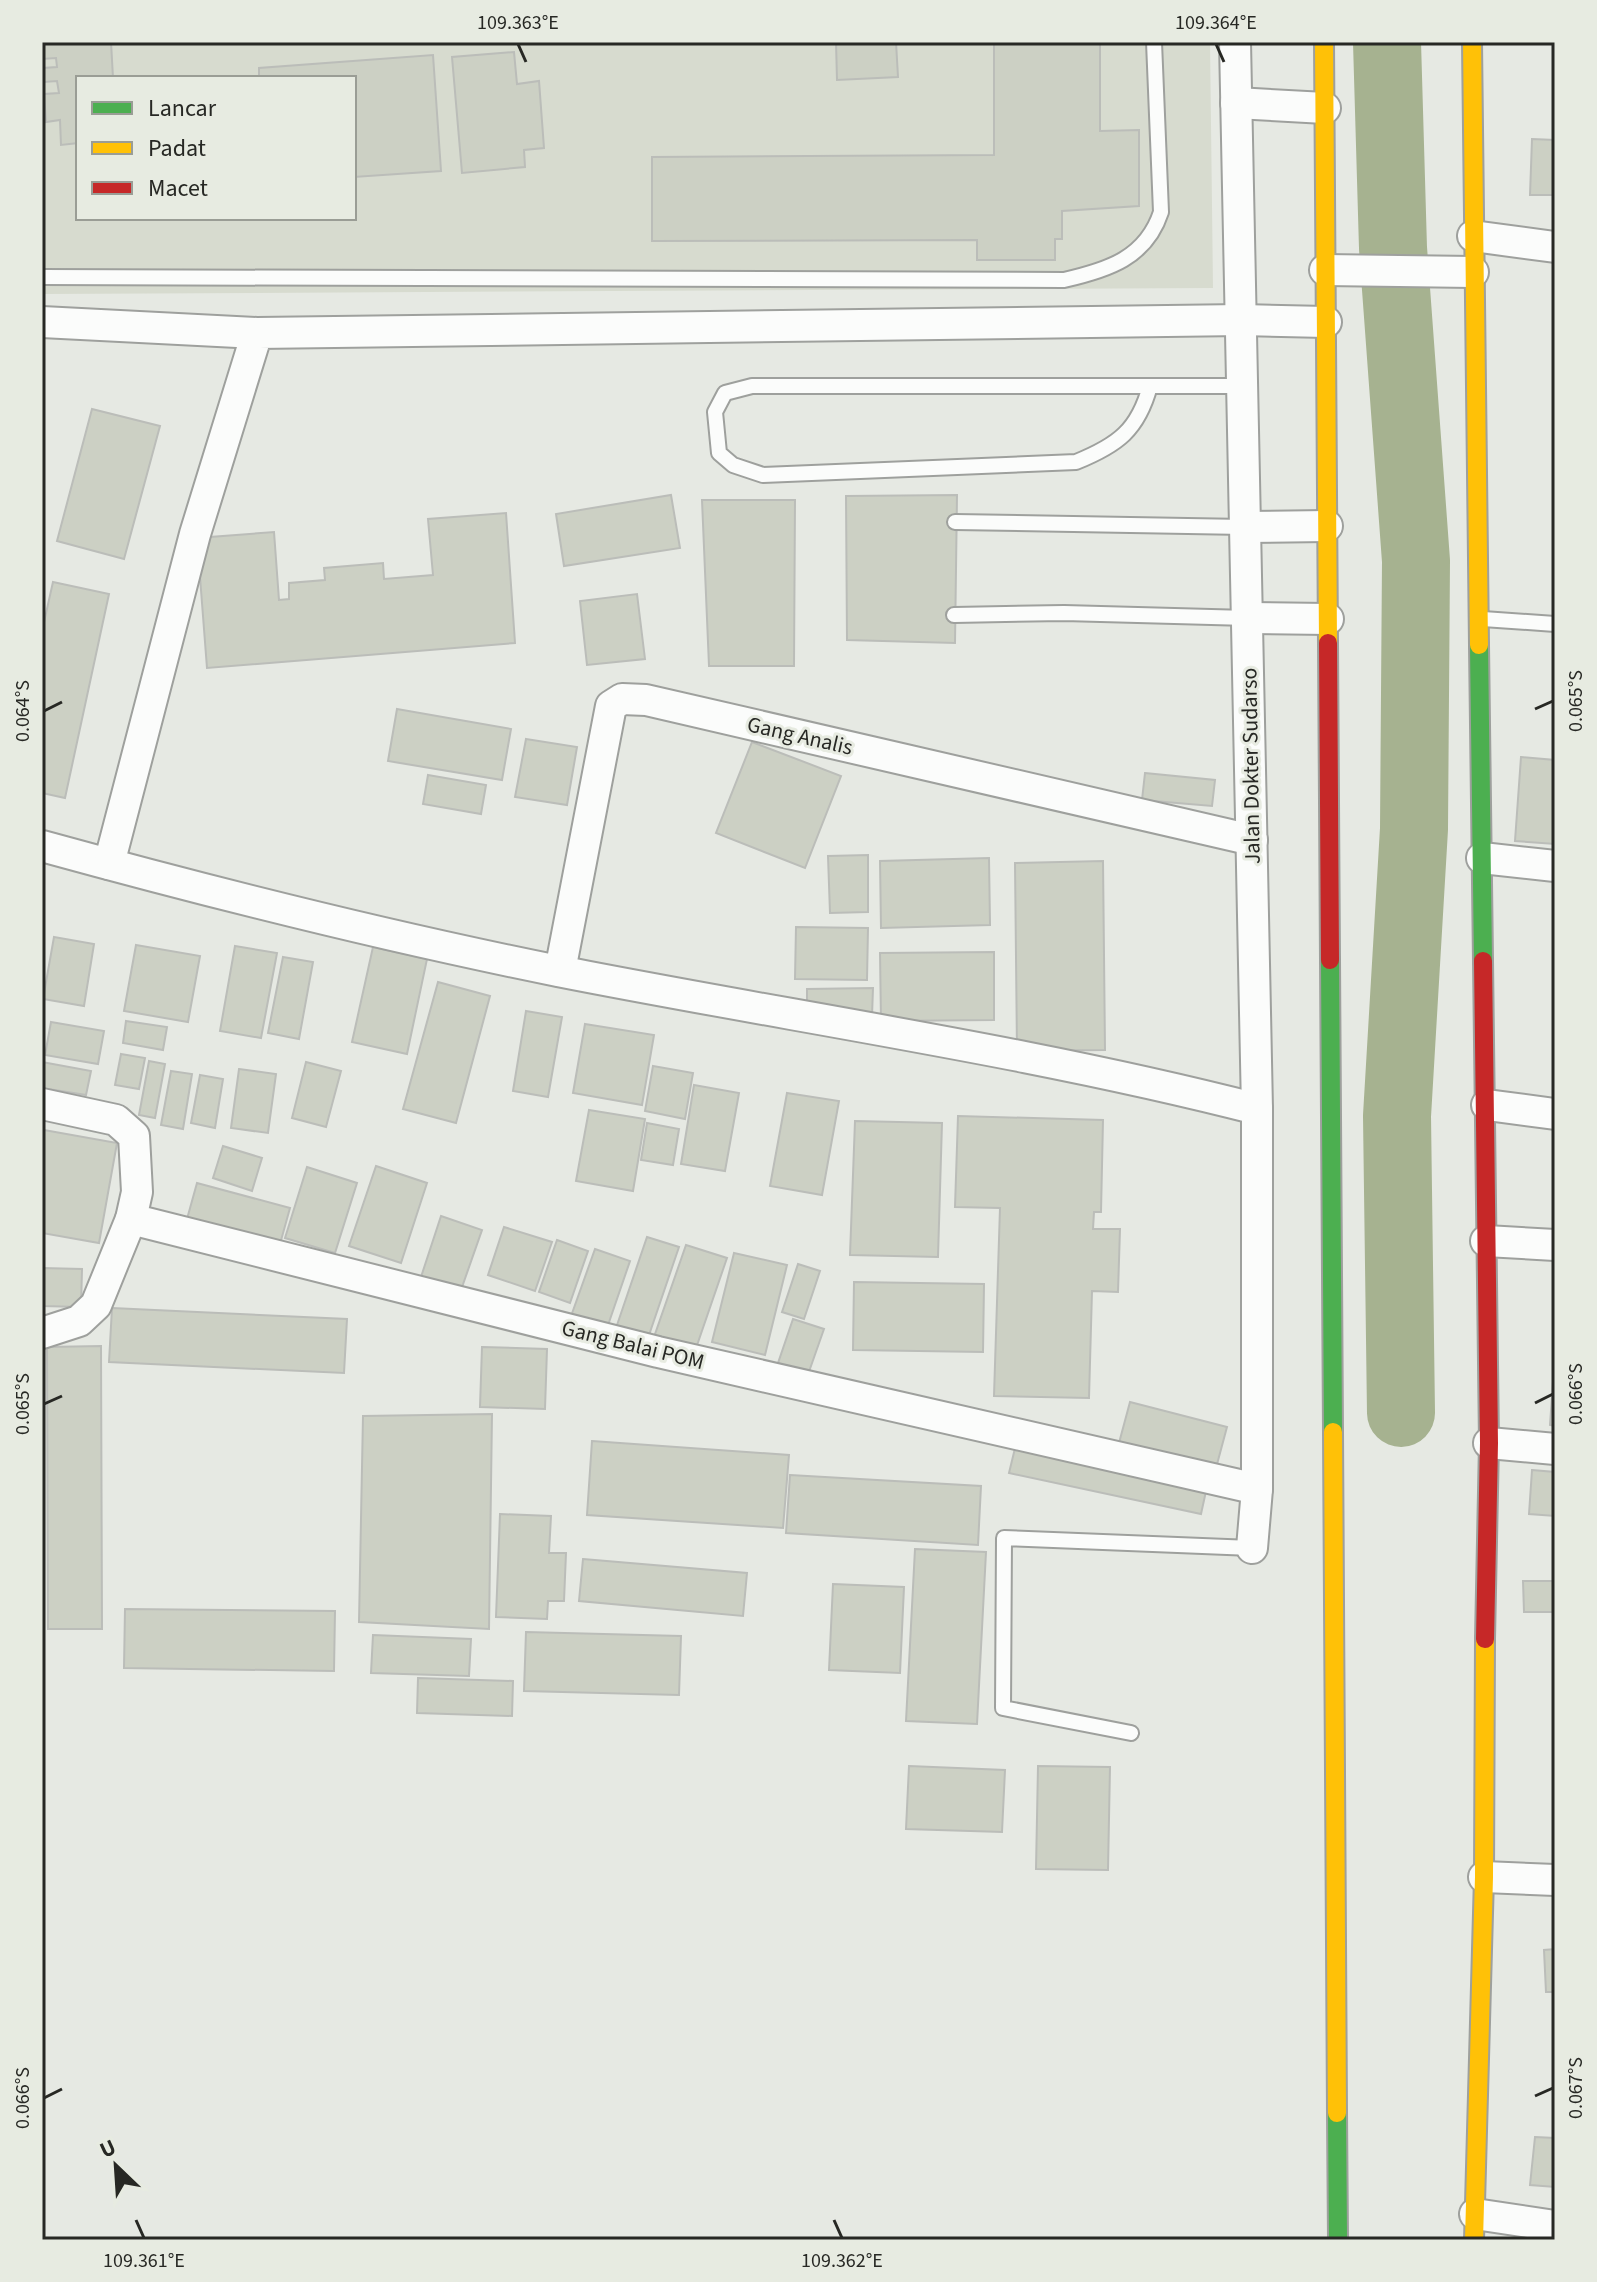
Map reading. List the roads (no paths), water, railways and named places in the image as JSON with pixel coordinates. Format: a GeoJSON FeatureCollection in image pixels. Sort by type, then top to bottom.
{"type":"FeatureCollection","features":[{"type":"Feature","properties":{"kind":"street","name":"Jalan Dokter Sudarso"},"geometry":{"type":"LineString","coordinates":[[1235,42],[1257,1109],[1257,1489]]}},
{"type":"Feature","properties":{"kind":"street"},"geometry":{"type":"LineString","coordinates":[[1324,42],[1338,2240]]}},
{"type":"Feature","properties":{"kind":"street"},"geometry":{"type":"LineString","coordinates":[[1472,42],[1489,1443],[1483,1740],[1484,1877],[1474,2227],[1555,2226]]}},
{"type":"Feature","properties":{"kind":"street"},"geometry":{"type":"LineString","coordinates":[[1236,103],[1325,108]]}},
{"type":"Feature","properties":{"kind":"street"},"geometry":{"type":"LineString","coordinates":[[1473,236],[1555,247]]}},
{"type":"Feature","properties":{"kind":"street"},"geometry":{"type":"LineString","coordinates":[[1325,270],[1473,272]]}},
{"type":"Feature","properties":{"kind":"street"},"geometry":{"type":"LineString","coordinates":[[42,322],[257,333],[1242,320],[1326,322]]}},
{"type":"Feature","properties":{"kind":"street"},"geometry":{"type":"LineString","coordinates":[[109,864],[195,534],[257,333]]}},
{"type":"Feature","properties":{"kind":"street"},"geometry":{"type":"LineString","coordinates":[[1245,527],[1327,526]]}},
{"type":"Feature","properties":{"kind":"street"},"geometry":{"type":"LineString","coordinates":[[1248,618],[1328,619]]}},
{"type":"Feature","properties":{"kind":"street","name":"Gang Analis"},"geometry":{"type":"LineString","coordinates":[[560,971],[611,706],[622,699],[646,700],[1252,840]]}},
{"type":"Feature","properties":{"kind":"street"},"geometry":{"type":"LineString","coordinates":[[42,846],[353,928],[560,971],[1101,1071],[1257,1109]]}},
{"type":"Feature","properties":{"kind":"street"},"geometry":{"type":"LineString","coordinates":[[1482,858],[1555,866]]}},
{"type":"Feature","properties":{"kind":"street"},"geometry":{"type":"LineString","coordinates":[[42,1104],[116,1120],[134,1136],[137,1192],[131,1219],[96,1305],[79,1321],[42,1333]]}},
{"type":"Feature","properties":{"kind":"street"},"geometry":{"type":"LineString","coordinates":[[1487,1105],[1555,1114]]}},
{"type":"Feature","properties":{"kind":"street","name":"Gang Balai POM"},"geometry":{"type":"LineString","coordinates":[[131,1219],[658,1352],[1257,1489]]}},
{"type":"Feature","properties":{"kind":"street"},"geometry":{"type":"LineString","coordinates":[[1486,1241],[1555,1245]]}},
{"type":"Feature","properties":{"kind":"street"},"geometry":{"type":"LineString","coordinates":[[1489,1443],[1555,1449]]}},
{"type":"Feature","properties":{"kind":"street"},"geometry":{"type":"LineString","coordinates":[[1252,1548],[1257,1489]]}},
{"type":"Feature","properties":{"kind":"street"},"geometry":{"type":"LineString","coordinates":[[1484,1877],[1555,1880]]}},
{"type":"Feature","properties":{"kind":"lane"},"geometry":{"type":"LineString","coordinates":[[42,277],[1064,280],[1121,261],[1154,234],[1161,212],[1154,42]]}},
{"type":"Feature","properties":{"kind":"lane"},"geometry":{"type":"LineString","coordinates":[[1150,386],[1135,426],[1102,452],[1076,462],[763,475],[733,465],[719,453],[715,412],[725,393],[752,386],[1150,386],[1242,386]]}},
{"type":"Feature","properties":{"kind":"lane"},"geometry":{"type":"LineString","coordinates":[[955,522],[1245,527]]}},
{"type":"Feature","properties":{"kind":"lane"},"geometry":{"type":"LineString","coordinates":[[954,615],[1064,613],[1248,618]]}},
{"type":"Feature","properties":{"kind":"lane"},"geometry":{"type":"LineString","coordinates":[[1479,619],[1555,624]]}},
{"type":"Feature","properties":{"kind":"lane"},"geometry":{"type":"LineString","coordinates":[[1131,1733],[1003,1708],[1004,1538],[1252,1548]]}},
{"type":"Feature","properties":{"kind":"waterway"},"geometry":{"type":"LineString","coordinates":[[1387,42],[1393,248],[1416,561],[1414,829],[1397,1116],[1401,1413]]}}]}
